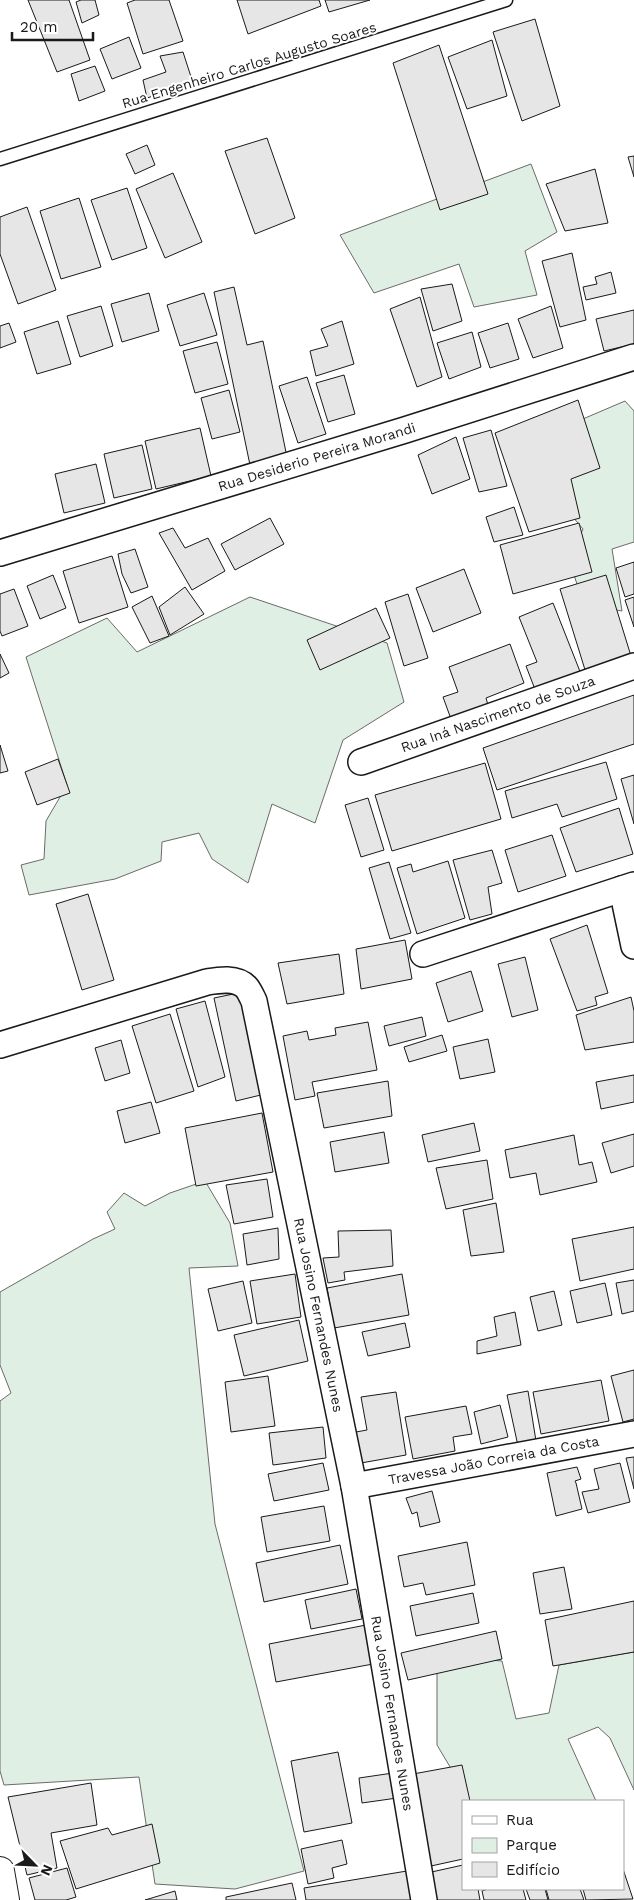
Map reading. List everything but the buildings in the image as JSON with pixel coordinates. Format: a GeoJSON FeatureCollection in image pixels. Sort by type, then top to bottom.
{"type":"FeatureCollection","features":[{"type":"Feature","properties":{"kind":"street","name":"Rua Desiderio Pereira Morandi"},"geometry":{"type":"LineString","coordinates":[[0,553],[405,430],[634,357]]}},
{"type":"Feature","properties":{"kind":"street","name":"Rua Iná Nascimento de Souza"},"geometry":{"type":"LineString","coordinates":[[361,762],[634,666]]}},
{"type":"Feature","properties":{"kind":"street"},"geometry":{"type":"LineString","coordinates":[[423,954],[628,887],[634,946]]}},
{"type":"Feature","properties":{"kind":"street","name":"Rua Josino Fernandes Nunes"},"geometry":{"type":"LineString","coordinates":[[0,1045],[206,982],[236,981],[246,987],[254,1001],[354,1486],[424,1900]]}},
{"type":"Feature","properties":{"kind":"street","name":"Travessa João Correia da Costa"},"geometry":{"type":"LineString","coordinates":[[354,1486],[634,1434]]}},
{"type":"Feature","properties":{"kind":"street"},"geometry":{"type":"LineString","coordinates":[[0,1871],[5,1900]]}},
{"type":"Feature","properties":{"kind":"lane","name":"Rua Engenheiro Carlos Augusto Soares"},"geometry":{"type":"LineString","coordinates":[[0,159],[506,0]]}},
{"type":"Feature","properties":{"kind":"green space"},"geometry":{"type":"Polygon","coordinates":[[[531,164],[557,232],[525,251],[537,295],[474,307],[459,264],[374,293],[340,235],[531,164]]]}},
{"type":"Feature","properties":{"kind":"green space"},"geometry":{"type":"Polygon","coordinates":[[[625,401],[634,411],[634,542],[612,549],[622,611],[584,605],[569,560],[583,529],[560,502],[550,433],[625,401]]]}},
{"type":"Feature","properties":{"kind":"green space"},"geometry":{"type":"Polygon","coordinates":[[[250,597],[387,643],[404,702],[343,740],[315,823],[272,804],[248,883],[212,859],[199,833],[162,842],[161,861],[115,879],[29,895],[21,865],[44,859],[46,821],[67,785],[26,657],[107,618],[137,652],[250,597]]]}},
{"type":"Feature","properties":{"kind":"green space"},"geometry":{"type":"Polygon","coordinates":[[[205,1181],[230,1223],[238,1266],[189,1268],[215,1524],[304,1871],[235,1889],[155,1884],[139,1777],[4,1785],[0,1771],[0,1401],[11,1393],[0,1365],[0,1292],[93,1239],[115,1229],[107,1212],[124,1193],[145,1206],[170,1193],[205,1181]]]}},
{"type":"Feature","properties":{"kind":"green space"},"geometry":{"type":"Polygon","coordinates":[[[634,1652],[634,1790],[610,1738],[598,1727],[568,1739],[596,1800],[467,1800],[465,1792],[437,1745],[437,1656],[502,1661],[516,1719],[549,1713],[559,1665],[634,1652]]]}}]}
